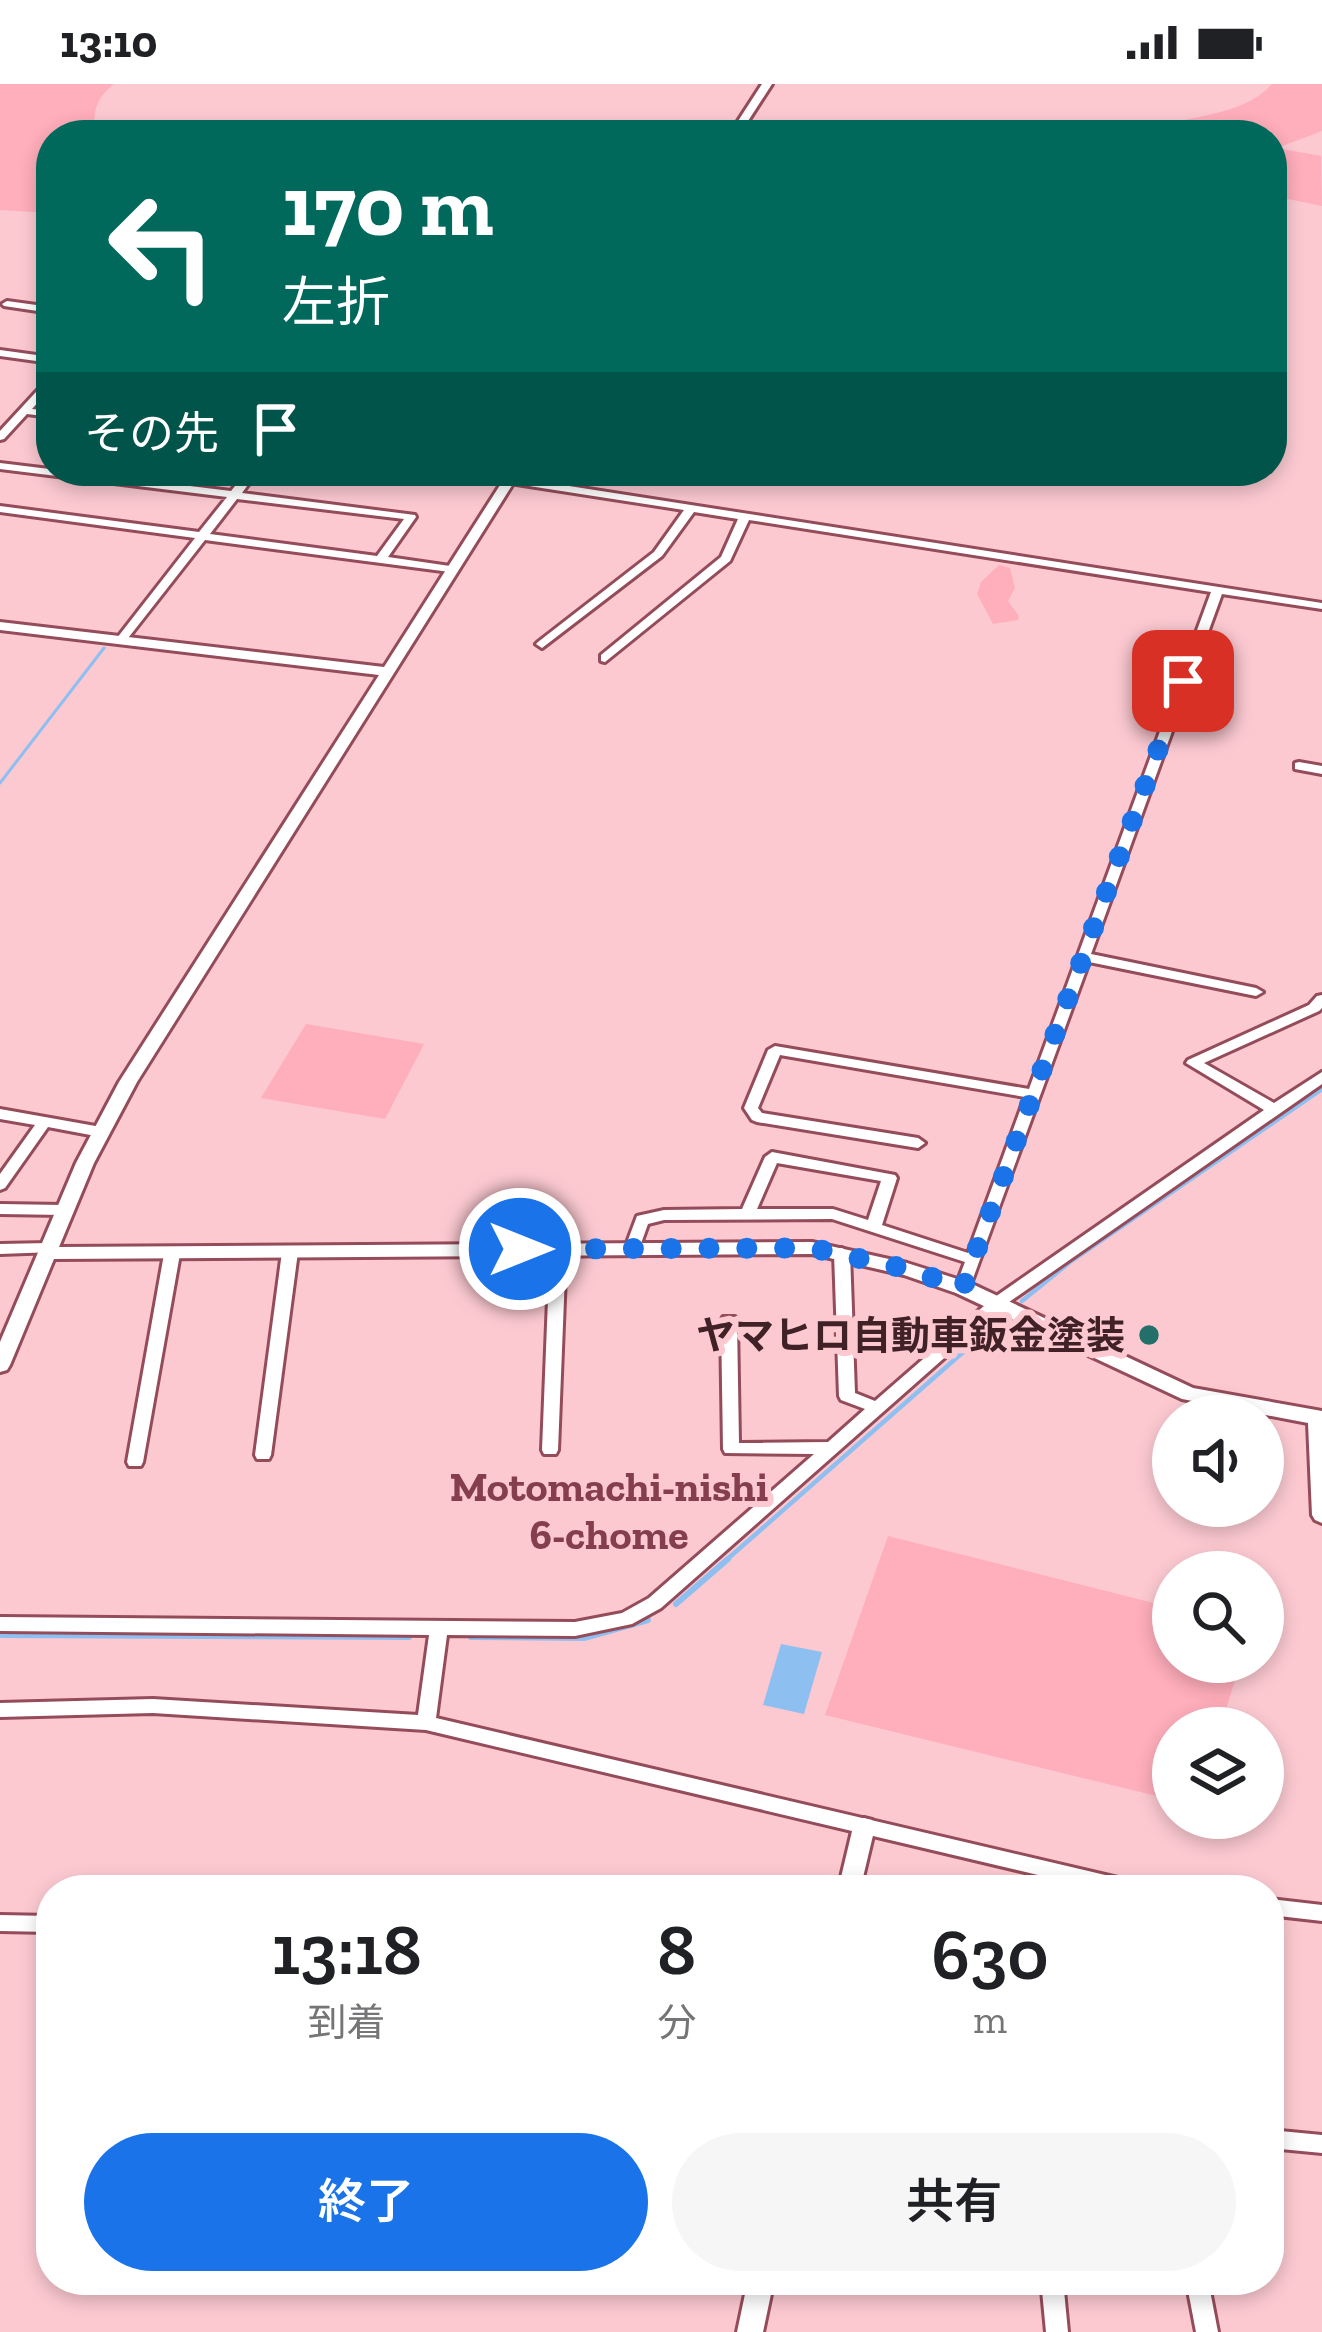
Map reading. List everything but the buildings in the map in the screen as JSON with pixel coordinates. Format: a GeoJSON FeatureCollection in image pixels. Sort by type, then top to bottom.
{"type":"FeatureCollection","features":[{"type":"Feature","properties":{"kind":"street"},"geometry":{"type":"LineString","coordinates":[[744,120],[767,84]]}},
{"type":"Feature","properties":{"kind":"street"},"geometry":{"type":"LineString","coordinates":[[8,304],[36,308]]}},
{"type":"Feature","properties":{"kind":"street"},"geometry":{"type":"LineString","coordinates":[[0,353],[36,358]]}},
{"type":"Feature","properties":{"kind":"street"},"geometry":{"type":"LineString","coordinates":[[0,437],[36,398]]}},
{"type":"Feature","properties":{"kind":"street"},"geometry":{"type":"LineString","coordinates":[[25,410],[36,412]]}},
{"type":"Feature","properties":{"kind":"street"},"geometry":{"type":"LineString","coordinates":[[0,466],[36,471]]}},
{"type":"Feature","properties":{"kind":"street"},"geometry":{"type":"LineString","coordinates":[[155,486],[411,518],[380,560]]}},
{"type":"Feature","properties":{"kind":"street"},"geometry":{"type":"LineString","coordinates":[[122,640],[241,486]]}},
{"type":"Feature","properties":{"kind":"street"},"geometry":{"type":"LineString","coordinates":[[0,1365],[101,1132],[384,671],[505,486]]}},
{"type":"Feature","properties":{"kind":"street"},"geometry":{"type":"LineString","coordinates":[[570,486],[1322,606]]}},
{"type":"Feature","properties":{"kind":"street"},"geometry":{"type":"LineString","coordinates":[[591,490],[594,486]]}},
{"type":"Feature","properties":{"kind":"street"},"geometry":{"type":"LineString","coordinates":[[542,644],[658,554],[692,507]]}},
{"type":"Feature","properties":{"kind":"street"},"geometry":{"type":"LineString","coordinates":[[0,509],[450,569]]}},
{"type":"Feature","properties":{"kind":"street"},"geometry":{"type":"LineString","coordinates":[[605,658],[726,559],[745,516]]}},
{"type":"Feature","properties":{"kind":"street"},"geometry":{"type":"LineString","coordinates":[[963,1288],[1218,590]]}},
{"type":"Feature","properties":{"kind":"street"},"geometry":{"type":"LineString","coordinates":[[0,626],[384,671]]}},
{"type":"Feature","properties":{"kind":"street"},"geometry":{"type":"LineString","coordinates":[[1299,766],[1322,770]]}},
{"type":"Feature","properties":{"kind":"street"},"geometry":{"type":"LineString","coordinates":[[1084,957],[1256,992]]}},
{"type":"Feature","properties":{"kind":"street"},"geometry":{"type":"LineString","coordinates":[[1273,1109],[1193,1064],[1314,1008],[1322,999]]}},
{"type":"Feature","properties":{"kind":"street"},"geometry":{"type":"LineString","coordinates":[[918,1143],[757,1117],[751,1108],[775,1050],[1032,1094]]}},
{"type":"Feature","properties":{"kind":"street"},"geometry":{"type":"LineString","coordinates":[[0,1624],[575,1629],[644,1611],[998,1303],[1322,1077]]}},
{"type":"Feature","properties":{"kind":"street"},"geometry":{"type":"LineString","coordinates":[[0,1114],[101,1132]]}},
{"type":"Feature","properties":{"kind":"street"},"geometry":{"type":"LineString","coordinates":[[0,1185],[44,1122]]}},
{"type":"Feature","properties":{"kind":"street"},"geometry":{"type":"LineString","coordinates":[[748,1213],[772,1157],[890,1178],[874,1226]]}},
{"type":"Feature","properties":{"kind":"street"},"geometry":{"type":"LineString","coordinates":[[0,1209],[64,1210]]}},
{"type":"Feature","properties":{"kind":"street"},"geometry":{"type":"LineString","coordinates":[[633,1248],[642,1220],[664,1215],[833,1214],[974,1260]]}},
{"type":"Feature","properties":{"kind":"street"},"geometry":{"type":"LineString","coordinates":[[0,1249],[172,1254],[779,1246],[842,1253],[963,1288],[1190,1394],[1320,1418],[1322,1515]]}},
{"type":"Feature","properties":{"kind":"street"},"geometry":{"type":"LineString","coordinates":[[550,1450],[559,1249]]}},
{"type":"Feature","properties":{"kind":"street"},"geometry":{"type":"LineString","coordinates":[[263,1455],[290,1252]]}},
{"type":"Feature","properties":{"kind":"street"},"geometry":{"type":"LineString","coordinates":[[842,1253],[847,1396],[875,1407]]}},
{"type":"Feature","properties":{"kind":"street"},"geometry":{"type":"LineString","coordinates":[[135,1462],[172,1254]]}},
{"type":"Feature","properties":{"kind":"street"},"geometry":{"type":"LineString","coordinates":[[729,1321],[731,1449],[831,1448]]}},
{"type":"Feature","properties":{"kind":"street"},"geometry":{"type":"LineString","coordinates":[[426,1723],[439,1627]]}},
{"type":"Feature","properties":{"kind":"street"},"geometry":{"type":"LineString","coordinates":[[0,1710],[153,1706],[426,1723],[1070,1875]]}},
{"type":"Feature","properties":{"kind":"street"},"geometry":{"type":"LineString","coordinates":[[853,1875],[864,1827]]}},
{"type":"Feature","properties":{"kind":"street"},"geometry":{"type":"LineString","coordinates":[[1284,1909],[1322,1913]]}},
{"type":"Feature","properties":{"kind":"street"},"geometry":{"type":"LineString","coordinates":[[0,1923],[36,1924]]}},
{"type":"Feature","properties":{"kind":"street"},"geometry":{"type":"LineString","coordinates":[[1284,2140],[1322,2144]]}},
{"type":"Feature","properties":{"kind":"street"},"geometry":{"type":"LineString","coordinates":[[750,2332],[758,2295]]}},
{"type":"Feature","properties":{"kind":"street"},"geometry":{"type":"LineString","coordinates":[[1053,2295],[1057,2332]]}},
{"type":"Feature","properties":{"kind":"street"},"geometry":{"type":"LineString","coordinates":[[1201,2295],[1207,2332]]}},
{"type":"Feature","properties":{"kind":"shaded area"},"geometry":{"type":"Polygon","coordinates":[[[0,84],[114,84],[103,95],[94,120],[36,120],[36,212],[0,210],[0,84]]]}},
{"type":"Feature","properties":{"kind":"shaded area"},"geometry":{"type":"Polygon","coordinates":[[[1272,84],[1322,84],[1322,131],[1287,144],[1287,120],[1185,120],[1226,110],[1259,96],[1272,84]]]}},
{"type":"Feature","properties":{"kind":"shaded area"},"geometry":{"type":"Polygon","coordinates":[[[1287,150],[1321,156],[1322,206],[1288,199],[1287,150]]]}},
{"type":"Feature","properties":{"kind":"shaded area"},"geometry":{"type":"Polygon","coordinates":[[[999,565],[1010,568],[1015,588],[1008,601],[1019,616],[993,624],[977,594],[981,582],[999,565]]]}},
{"type":"Feature","properties":{"kind":"shaded area"},"geometry":{"type":"Polygon","coordinates":[[[306,1024],[424,1044],[385,1119],[261,1098],[306,1024]]]}},
{"type":"Feature","properties":{"kind":"shaded area"},"geometry":{"type":"Polygon","coordinates":[[[888,1536],[1152,1603],[1152,1683],[1234,1683],[1227,1707],[1152,1707],[1152,1795],[825,1715],[888,1536]]]}},
{"type":"Feature","properties":{"kind":"water"},"geometry":{"type":"Polygon","coordinates":[[[781,1644],[822,1652],[804,1714],[763,1705],[781,1644]]]}},
{"type":"Feature","properties":{"kind":"waterway"},"geometry":{"type":"LineString","coordinates":[[0,783],[104,648]]}},
{"type":"Feature","properties":{"kind":"waterway"},"geometry":{"type":"LineString","coordinates":[[1022,1301],[1070,1262],[1322,1089]]}},
{"type":"Feature","properties":{"kind":"waterway"},"geometry":{"type":"LineString","coordinates":[[724,1562],[1002,1318]]}},
{"type":"Feature","properties":{"kind":"waterway"},"geometry":{"type":"LineString","coordinates":[[676,1604],[728,1559]]}},
{"type":"Feature","properties":{"kind":"waterway"},"geometry":{"type":"LineString","coordinates":[[471,1637],[584,1638],[648,1620]]}},
{"type":"Feature","properties":{"kind":"waterway"},"geometry":{"type":"LineString","coordinates":[[0,1635],[409,1637]]}},
{"type":"Feature","properties":{"kind":"place","name":"ヤマヒロ自動車鈑金塗装"},"geometry":{"type":"Point","coordinates":[1149,1335]}},
{"type":"Feature","properties":{"kind":"district","name":"Motomachi-nishi 6-chome"},"geometry":{"type":"Point","coordinates":[609,1510]}},
{"type":"Feature","properties":{"kind":"route"},"geometry":{"type":"LineString","coordinates":[[520,1249],[812,1248],[907,1269],[963,1288],[1183,681]]}}]}
